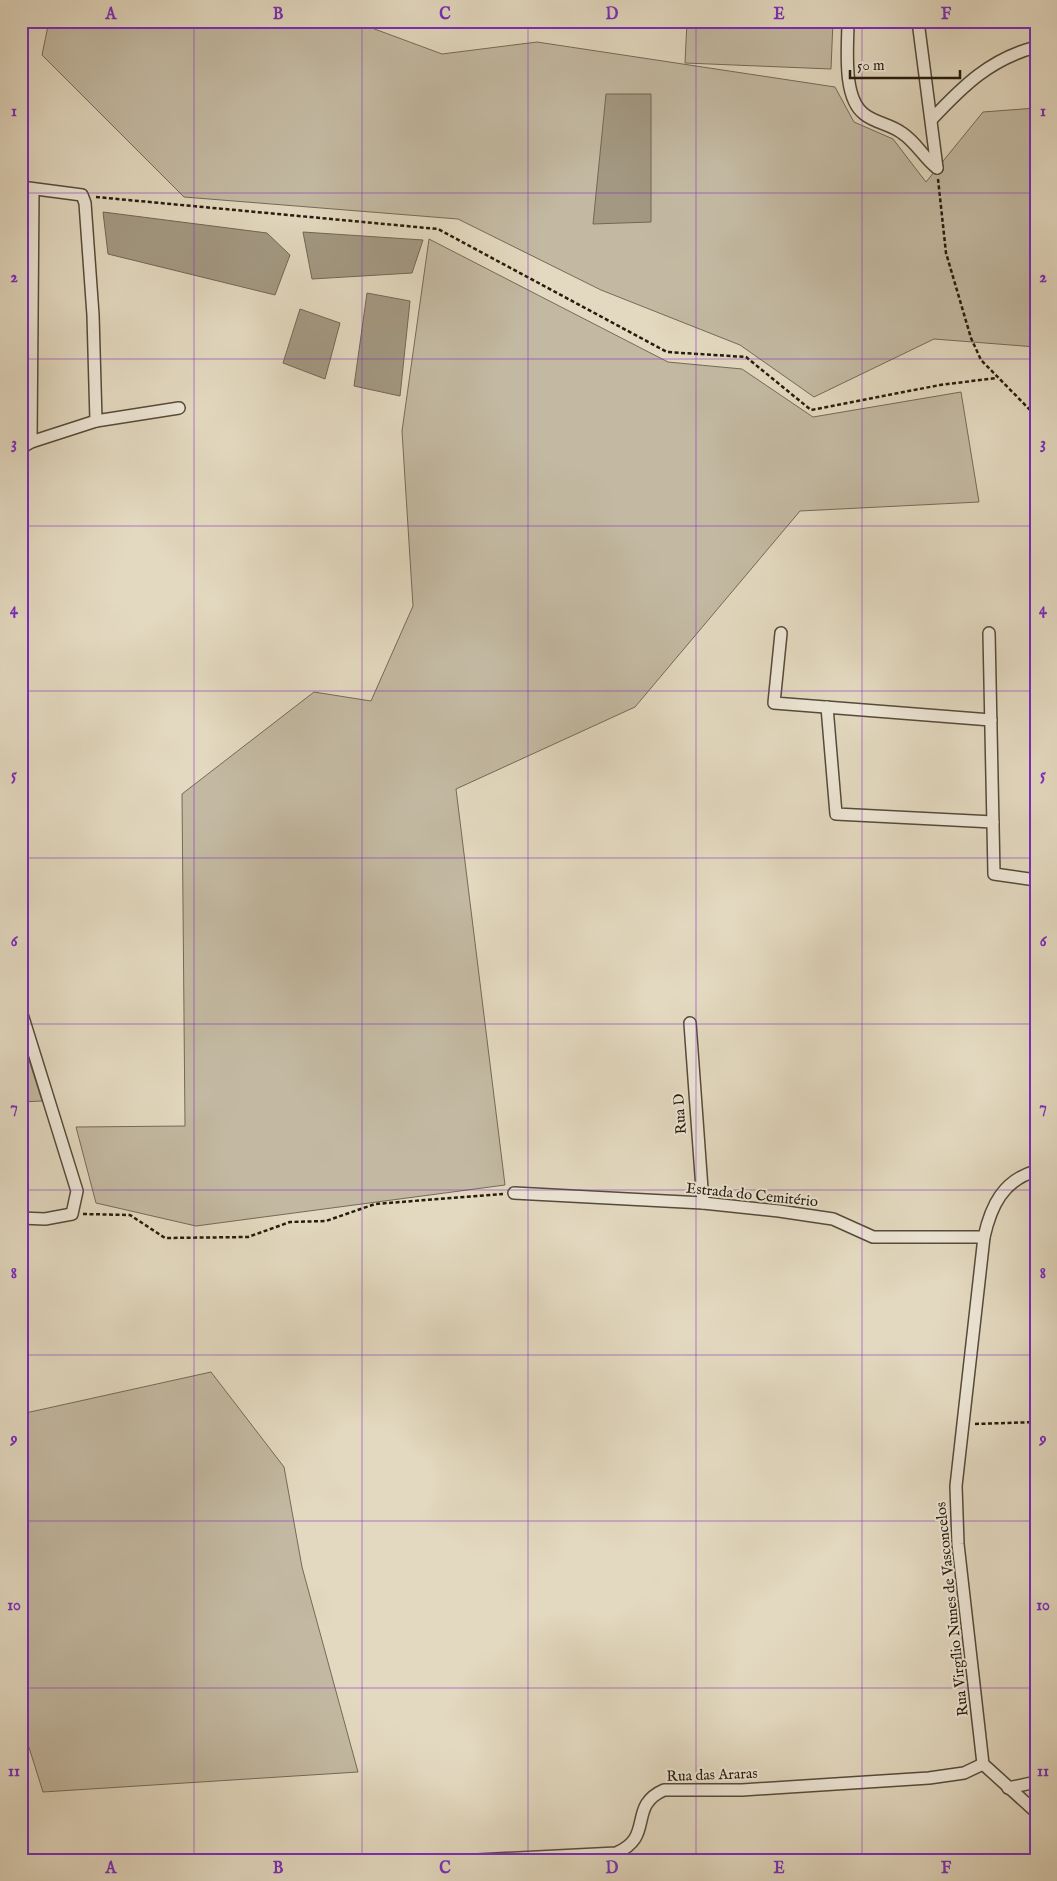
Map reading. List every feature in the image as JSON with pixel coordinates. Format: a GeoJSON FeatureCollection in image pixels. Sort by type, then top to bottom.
{"type":"FeatureCollection","features":[{"type":"Feature","properties":{"kind":"street"},"geometry":{"type":"LineString","coordinates":[[848,21],[849,86],[854,103],[872,120],[904,134],[924,157],[938,168]]}},
{"type":"Feature","properties":{"kind":"street"},"geometry":{"type":"LineString","coordinates":[[918,21],[938,168]]}},
{"type":"Feature","properties":{"kind":"street"},"geometry":{"type":"LineString","coordinates":[[932,119],[953,96],[992,63],[1036,47]]}},
{"type":"Feature","properties":{"kind":"street"},"geometry":{"type":"LineString","coordinates":[[21,187],[82,195],[85,203],[90,265],[96,421]]}},
{"type":"Feature","properties":{"kind":"street"},"geometry":{"type":"LineString","coordinates":[[33,189],[26,445],[96,421],[179,408]]}},
{"type":"Feature","properties":{"kind":"street"},"geometry":{"type":"LineString","coordinates":[[781,633],[774,702],[991,720]]}},
{"type":"Feature","properties":{"kind":"street"},"geometry":{"type":"LineString","coordinates":[[989,633],[994,874],[1036,880]]}},
{"type":"Feature","properties":{"kind":"street"},"geometry":{"type":"LineString","coordinates":[[827,707],[836,814],[993,822]]}},
{"type":"Feature","properties":{"kind":"street"},"geometry":{"type":"LineString","coordinates":[[21,1011],[78,1191],[72,1214],[45,1219],[21,1218]]}},
{"type":"Feature","properties":{"kind":"street","name":"Rua D"},"geometry":{"type":"LineString","coordinates":[[690,1023],[703,1203]]}},
{"type":"Feature","properties":{"kind":"street","name":"Rua Virgílio Nunes de Vasconcelos"},"geometry":{"type":"LineString","coordinates":[[983,1764],[956,1516],[956,1486],[961,1424],[976,1317],[984,1237],[990,1211],[996,1200],[1014,1181],[1036,1171]]}},
{"type":"Feature","properties":{"kind":"street","name":"Estrada do Cemitério"},"geometry":{"type":"LineString","coordinates":[[514,1193],[703,1203],[833,1219],[873,1237],[984,1237]]}},
{"type":"Feature","properties":{"kind":"street"},"geometry":{"type":"LineString","coordinates":[[983,1764],[1036,1812]]}},
{"type":"Feature","properties":{"kind":"street","name":"Rua das Araras"},"geometry":{"type":"LineString","coordinates":[[477,1860],[626,1854],[639,1832],[643,1807],[647,1800],[664,1790],[742,1790],[929,1778],[954,1775],[983,1764]]}},
{"type":"Feature","properties":{"kind":"street"},"geometry":{"type":"LineString","coordinates":[[1008,1788],[1036,1782]]}},
{"type":"Feature","properties":{"kind":"path"},"geometry":{"type":"LineString","coordinates":[[938,168],[946,252],[971,338],[982,360],[996,378],[1015,393],[1036,416]]}},
{"type":"Feature","properties":{"kind":"path"},"geometry":{"type":"LineString","coordinates":[[82,195],[438,229],[667,352],[746,357],[811,410],[940,385],[996,378]]}},
{"type":"Feature","properties":{"kind":"path"},"geometry":{"type":"LineString","coordinates":[[72,1214],[130,1215],[165,1238],[248,1237],[290,1222],[326,1221],[375,1204],[514,1193]]}},
{"type":"Feature","properties":{"kind":"path"},"geometry":{"type":"LineString","coordinates":[[961,1424],[1036,1422]]}},
{"type":"Feature","properties":{"kind":"shaded area"},"geometry":{"type":"Polygon","coordinates":[[[49,21],[353,21],[442,54],[537,42],[835,87],[854,122],[893,139],[926,182],[983,112],[1036,108],[1036,347],[934,339],[814,397],[740,345],[601,290],[458,219],[184,197],[42,55],[49,21]]]}},
{"type":"Feature","properties":{"kind":"shaded area"},"geometry":{"type":"Polygon","coordinates":[[[687,21],[833,21],[831,69],[685,63],[687,21]]]}},
{"type":"Feature","properties":{"kind":"shaded area"},"geometry":{"type":"Polygon","coordinates":[[[606,94],[651,94],[651,222],[593,224],[606,94]]]}},
{"type":"Feature","properties":{"kind":"shaded area"},"geometry":{"type":"Polygon","coordinates":[[[103,212],[267,233],[290,255],[275,295],[108,254],[103,212]]]}},
{"type":"Feature","properties":{"kind":"shaded area"},"geometry":{"type":"Polygon","coordinates":[[[303,232],[423,240],[412,273],[312,279],[303,232]]]}},
{"type":"Feature","properties":{"kind":"shaded area"},"geometry":{"type":"Polygon","coordinates":[[[429,239],[668,362],[742,369],[813,417],[961,392],[979,502],[800,511],[635,707],[456,789],[505,1185],[196,1226],[96,1203],[76,1127],[185,1126],[182,794],[314,692],[371,701],[413,606],[402,431],[429,239]]]}},
{"type":"Feature","properties":{"kind":"shaded area"},"geometry":{"type":"Polygon","coordinates":[[[367,293],[410,301],[400,396],[354,386],[367,293]]]}},
{"type":"Feature","properties":{"kind":"shaded area"},"geometry":{"type":"Polygon","coordinates":[[[300,309],[340,323],[325,379],[283,363],[300,309]]]}},
{"type":"Feature","properties":{"kind":"shaded area"},"geometry":{"type":"Polygon","coordinates":[[[21,1035],[42,1101],[21,1102],[21,1035]]]}},
{"type":"Feature","properties":{"kind":"shaded area"},"geometry":{"type":"Polygon","coordinates":[[[211,1372],[284,1467],[302,1567],[358,1772],[43,1792],[21,1722],[21,1414],[211,1372]]]}}]}
